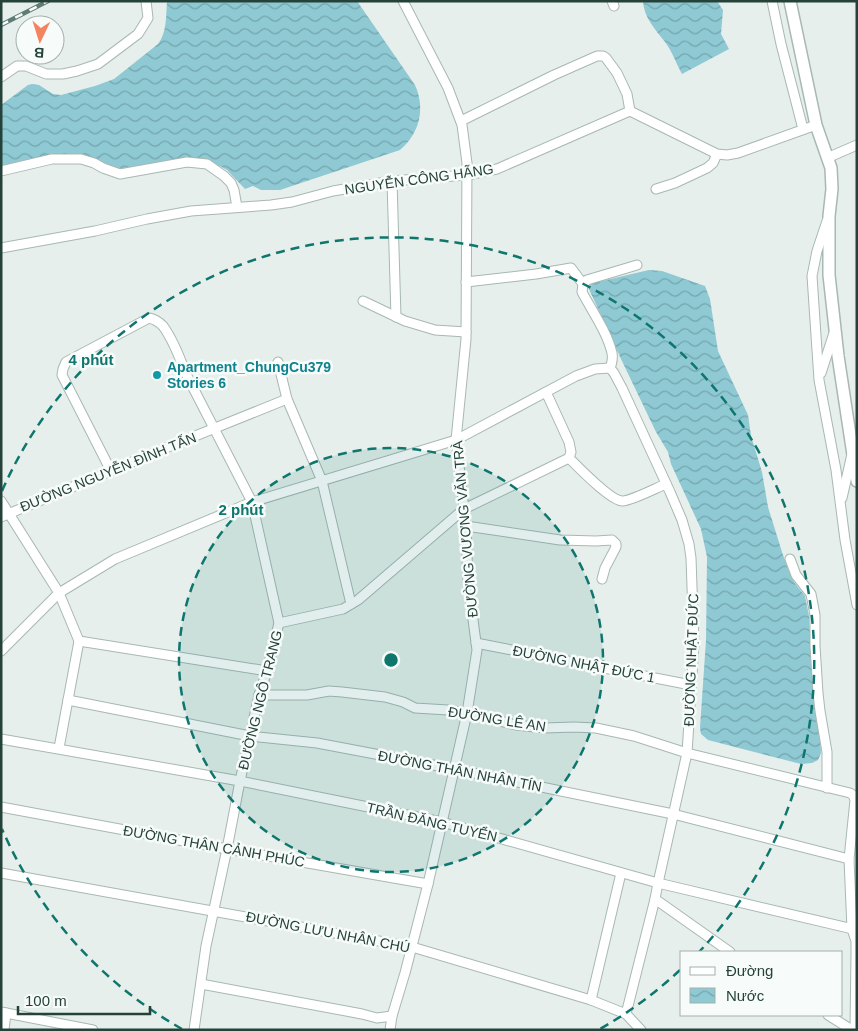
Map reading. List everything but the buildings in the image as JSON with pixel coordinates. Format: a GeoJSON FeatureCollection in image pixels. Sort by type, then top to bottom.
{"type":"FeatureCollection","features":[{"type":"Feature","properties":{"kind":"street"},"geometry":{"type":"LineString","coordinates":[[1,77],[17,66],[26,66],[46,74],[63,74],[98,64],[138,34],[148,18],[146,1]]}},
{"type":"Feature","properties":{"kind":"street","name":"ĐƯỜNG VƯƠNG VĂN TRÀ"},"geometry":{"type":"LineString","coordinates":[[390,1030],[392,1016],[428,884],[467,713],[477,650],[468,582],[466,526],[456,440],[466,332],[467,163],[461,121],[448,88],[403,1]]}},
{"type":"Feature","properties":{"kind":"street"},"geometry":{"type":"LineString","coordinates":[[772,1],[803,129]]}},
{"type":"Feature","properties":{"kind":"street"},"geometry":{"type":"LineString","coordinates":[[790,1],[816,124],[831,168],[829,275],[838,356],[857,481]]}},
{"type":"Feature","properties":{"kind":"street"},"geometry":{"type":"LineString","coordinates":[[461,121],[554,75],[598,56],[603,56],[617,73],[627,94],[630,111],[717,154],[727,156],[738,153],[816,124]]}},
{"type":"Feature","properties":{"kind":"street","name":"NGUYỄN CÔNG HÃNG"},"geometry":{"type":"LineString","coordinates":[[1,248],[191,211],[271,205],[333,191],[392,181],[466,175],[497,169],[630,111]]}},
{"type":"Feature","properties":{"kind":"street"},"geometry":{"type":"LineString","coordinates":[[828,158],[857,145]]}},
{"type":"Feature","properties":{"kind":"street"},"geometry":{"type":"LineString","coordinates":[[656,189],[675,183],[707,168],[713,163],[717,154]]}},
{"type":"Feature","properties":{"kind":"street"},"geometry":{"type":"LineString","coordinates":[[1,171],[52,159],[81,159],[120,174],[187,162],[207,164],[231,183],[234,190],[236,207]]}},
{"type":"Feature","properties":{"kind":"street"},"geometry":{"type":"LineString","coordinates":[[392,181],[396,317]]}},
{"type":"Feature","properties":{"kind":"street"},"geometry":{"type":"LineString","coordinates":[[829,216],[816,251],[812,276],[819,380],[836,470],[845,540],[857,605]]}},
{"type":"Feature","properties":{"kind":"street"},"geometry":{"type":"LineString","coordinates":[[582,284],[587,280],[637,266]]}},
{"type":"Feature","properties":{"kind":"street"},"geometry":{"type":"LineString","coordinates":[[1,651],[59,594],[115,559],[252,502],[456,440],[576,376],[595,368],[610,368],[612,352],[582,292],[582,284],[571,268],[466,282]]}},
{"type":"Feature","properties":{"kind":"street"},"geometry":{"type":"LineString","coordinates":[[363,300],[405,321],[434,330],[466,332]]}},
{"type":"Feature","properties":{"kind":"street","name":"ĐƯỜNG NGÔ TRANG"},"geometry":{"type":"LineString","coordinates":[[110,472],[62,375],[63,369],[66,362],[149,318],[155,319],[162,326],[179,356],[185,372],[252,502],[279,623],[259,695],[240,781],[206,946],[194,1030]]}},
{"type":"Feature","properties":{"kind":"street"},"geometry":{"type":"LineString","coordinates":[[819,380],[835,328]]}},
{"type":"Feature","properties":{"kind":"street"},"geometry":{"type":"LineString","coordinates":[[278,362],[287,399],[322,481],[350,604]]}},
{"type":"Feature","properties":{"kind":"street","name":"ĐƯỜNG NHẬT ĐỨC"},"geometry":{"type":"LineString","coordinates":[[610,368],[622,388],[682,520],[691,558],[694,644],[687,753],[655,899],[626,1014]]}},
{"type":"Feature","properties":{"kind":"street"},"geometry":{"type":"LineString","coordinates":[[279,623],[343,609],[358,600],[464,509],[569,458],[571,452],[569,442],[546,392]]}},
{"type":"Feature","properties":{"kind":"street","name":"ĐƯỜNG NGUYỄN ĐÌNH TẤN"},"geometry":{"type":"LineString","coordinates":[[5,515],[287,399]]}},
{"type":"Feature","properties":{"kind":"street"},"geometry":{"type":"LineString","coordinates":[[841,505],[852,451]]}},
{"type":"Feature","properties":{"kind":"street"},"geometry":{"type":"LineString","coordinates":[[569,458],[617,500],[625,501],[666,484]]}},
{"type":"Feature","properties":{"kind":"street"},"geometry":{"type":"LineString","coordinates":[[1,501],[5,515],[59,594],[79,641],[60,748]]}},
{"type":"Feature","properties":{"kind":"street"},"geometry":{"type":"LineString","coordinates":[[466,526],[560,540],[612,540],[616,547],[602,578]]}},
{"type":"Feature","properties":{"kind":"street"},"geometry":{"type":"LineString","coordinates":[[790,559],[796,575],[811,594],[815,615],[814,646],[820,711],[827,752],[827,788]]}},
{"type":"Feature","properties":{"kind":"street"},"geometry":{"type":"LineString","coordinates":[[79,641],[267,671]]}},
{"type":"Feature","properties":{"kind":"street","name":"ĐƯỜNG NHẬT ĐỨC 1"},"geometry":{"type":"LineString","coordinates":[[476,643],[692,685]]}},
{"type":"Feature","properties":{"kind":"street","name":"ĐƯỜNG LÊ AN"},"geometry":{"type":"LineString","coordinates":[[259,695],[307,695],[329,691],[342,692],[385,697],[403,702],[415,708],[467,713],[516,725],[596,728],[634,736],[687,753],[850,793],[855,800],[849,859]]}},
{"type":"Feature","properties":{"kind":"street","name":"ĐƯỜNG THÂN NHÂN TÍN"},"geometry":{"type":"LineString","coordinates":[[68,700],[250,736],[316,743],[454,769],[673,814],[849,859]]}},
{"type":"Feature","properties":{"kind":"street","name":"TRẦN ĐĂNG TUYỂN"},"geometry":{"type":"LineString","coordinates":[[1,739],[240,781],[442,822],[658,883],[855,930]]}},
{"type":"Feature","properties":{"kind":"street","name":"ĐƯỜNG THÂN CẢNH PHÚC"},"geometry":{"type":"LineString","coordinates":[[1,807],[428,884]]}},
{"type":"Feature","properties":{"kind":"street"},"geometry":{"type":"LineString","coordinates":[[830,1016],[854,1030],[856,941],[849,859]]}},
{"type":"Feature","properties":{"kind":"street","name":"ĐƯỜNG LƯU NHÂN CHÚ"},"geometry":{"type":"LineString","coordinates":[[1,873],[412,947],[590,1000],[626,1014],[641,1030]]}},
{"type":"Feature","properties":{"kind":"street"},"geometry":{"type":"LineString","coordinates":[[590,1000],[621,873]]}},
{"type":"Feature","properties":{"kind":"street"},"geometry":{"type":"LineString","coordinates":[[655,899],[729,951]]}},
{"type":"Feature","properties":{"kind":"street"},"geometry":{"type":"LineString","coordinates":[[201,984],[377,1018],[392,1016]]}},
{"type":"Feature","properties":{"kind":"street"},"geometry":{"type":"LineString","coordinates":[[4,1030],[4,1012],[93,1030]]}},
{"type":"Feature","properties":{"kind":"water"},"geometry":{"type":"Polygon","coordinates":[[[167,1],[357,1],[415,85],[420,103],[419,120],[416,129],[407,144],[400,150],[280,190],[261,190],[253,186],[245,189],[227,170],[220,166],[195,165],[133,176],[80,158],[1,174],[1,105],[32,84],[39,85],[53,94],[61,95],[114,79],[161,40],[165,29],[167,1]]]}},
{"type":"Feature","properties":{"kind":"water"},"geometry":{"type":"Polygon","coordinates":[[[643,1],[717,1],[723,10],[721,34],[729,49],[682,74],[672,53],[645,13],[643,1]]]}},
{"type":"Feature","properties":{"kind":"water"},"geometry":{"type":"Polygon","coordinates":[[[649,270],[662,271],[705,286],[710,299],[718,351],[748,415],[751,436],[762,472],[768,507],[782,552],[794,582],[805,596],[809,616],[814,694],[821,753],[818,760],[812,763],[801,764],[708,740],[701,734],[706,640],[707,557],[701,529],[671,464],[668,452],[656,432],[588,287],[593,283],[649,270]]]}},
{"type":"Feature","properties":{"kind":"railway"},"geometry":{"type":"LineString","coordinates":[[1,25],[48,1]]}},
{"type":"Feature","properties":{"kind":"place","name":"Apartment_ChungCu379 Stories 6"},"geometry":{"type":"Point","coordinates":[157,375]}}]}
